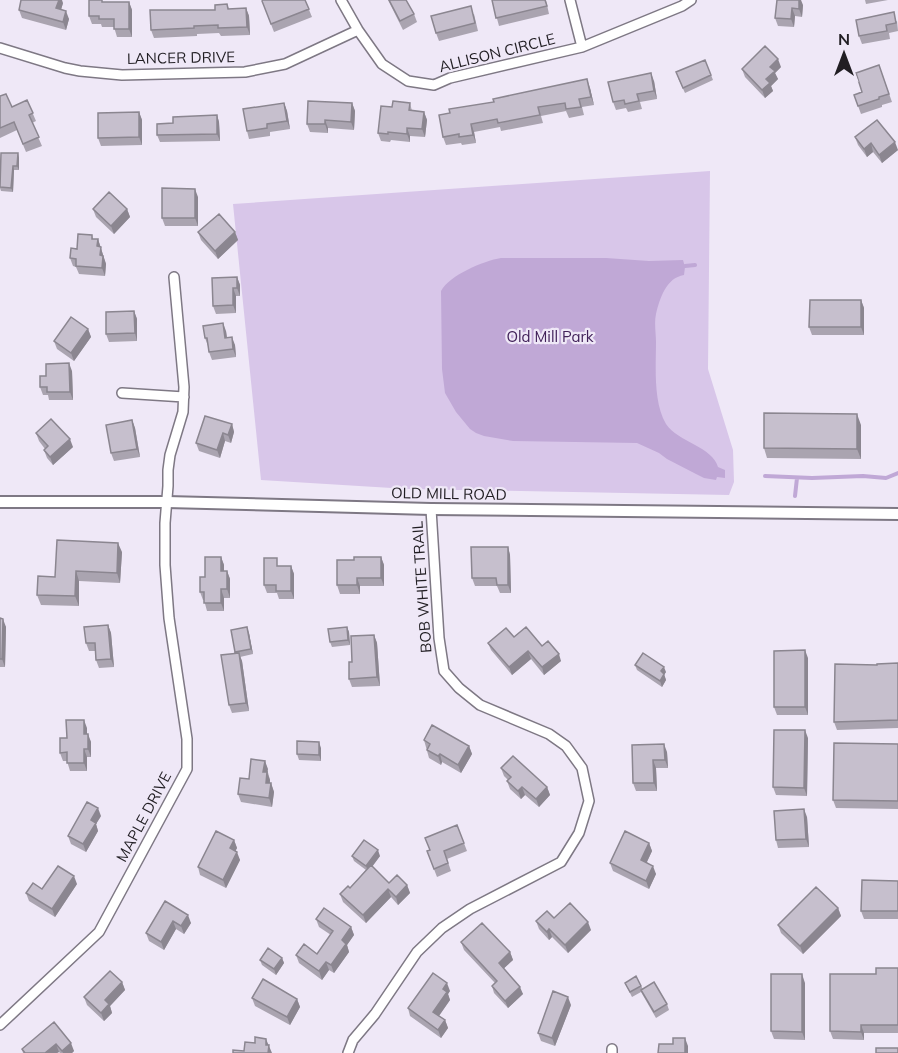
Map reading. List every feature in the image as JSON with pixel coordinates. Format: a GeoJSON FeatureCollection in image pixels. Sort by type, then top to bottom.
{"type":"FeatureCollection","features":[{"type":"Feature","properties":{"kind":"street","name":"ALLISON CIRCLE"},"geometry":{"type":"LineString","coordinates":[[341,0],[358,30],[382,64],[408,81],[434,84],[450,78],[582,47],[682,6],[690,0]]}},
{"type":"Feature","properties":{"kind":"street"},"geometry":{"type":"LineString","coordinates":[[570,0],[582,47]]}},
{"type":"Feature","properties":{"kind":"street","name":"LANCER DRIVE"},"geometry":{"type":"LineString","coordinates":[[0,48],[80,71],[123,75],[245,72],[285,64],[358,30]]}},
{"type":"Feature","properties":{"kind":"street","name":"MAPLE DRIVE"},"geometry":{"type":"LineString","coordinates":[[0,1025],[99,932],[187,769],[187,739],[166,595],[165,523],[170,455],[183,412],[184,398],[174,277]]}},
{"type":"Feature","properties":{"kind":"street"},"geometry":{"type":"LineString","coordinates":[[122,393],[184,398]]}},
{"type":"Feature","properties":{"kind":"street","name":"OLD MILL ROAD"},"geometry":{"type":"LineString","coordinates":[[0,502],[167,502],[431,509],[898,513]]}},
{"type":"Feature","properties":{"kind":"street","name":"BOB WHITE TRAIL"},"geometry":{"type":"LineString","coordinates":[[348,1053],[353,1040],[375,1014],[417,952],[442,928],[470,909],[561,862],[579,833],[589,801],[582,768],[566,747],[549,734],[480,705],[459,688],[444,671],[439,638],[431,509]]}},
{"type":"Feature","properties":{"kind":"green space","name":"Old Mill Park"},"geometry":{"type":"Polygon","coordinates":[[[710,171],[708,369],[733,450],[734,482],[729,495],[408,489],[261,480],[233,204],[710,171]]]}},
{"type":"Feature","properties":{"kind":"shaded area"},"geometry":{"type":"Polygon","coordinates":[[[501,258],[683,260],[684,275],[668,284],[655,317],[656,384],[659,405],[666,424],[671,430],[709,454],[718,467],[725,470],[725,478],[717,477],[716,480],[704,478],[637,443],[513,441],[484,436],[470,429],[456,412],[445,393],[442,369],[441,291],[445,285],[468,270],[501,258]]]}},
{"type":"Feature","properties":{"kind":"building"},"geometry":{"type":"Polygon","coordinates":[[[21,0],[59,0],[56,8],[66,11],[63,22],[19,10],[21,0]]]}},
{"type":"Feature","properties":{"kind":"building"},"geometry":{"type":"Polygon","coordinates":[[[89,0],[129,2],[129,29],[114,29],[114,19],[89,16],[89,0]]]}},
{"type":"Feature","properties":{"kind":"building"},"geometry":{"type":"Polygon","coordinates":[[[263,0],[305,0],[309,9],[271,24],[263,0]]]}},
{"type":"Feature","properties":{"kind":"building"},"geometry":{"type":"Polygon","coordinates":[[[389,0],[406,0],[414,14],[400,21],[389,0]]]}},
{"type":"Feature","properties":{"kind":"building"},"geometry":{"type":"Polygon","coordinates":[[[492,0],[545,0],[547,6],[496,18],[492,0]]]}},
{"type":"Feature","properties":{"kind":"building"},"geometry":{"type":"Polygon","coordinates":[[[777,0],[799,0],[799,9],[792,8],[791,19],[775,18],[777,0]]]}},
{"type":"Feature","properties":{"kind":"building"},"geometry":{"type":"Polygon","coordinates":[[[227,4],[228,9],[246,8],[247,27],[218,28],[218,25],[151,30],[150,10],[215,10],[215,5],[227,4]]]}},
{"type":"Feature","properties":{"kind":"building"},"geometry":{"type":"Polygon","coordinates":[[[471,6],[475,23],[436,33],[431,16],[471,6]]]}},
{"type":"Feature","properties":{"kind":"building"},"geometry":{"type":"Polygon","coordinates":[[[894,12],[896,23],[886,25],[887,31],[859,36],[856,20],[894,12]]]}},
{"type":"Feature","properties":{"kind":"building"},"geometry":{"type":"Polygon","coordinates":[[[765,46],[778,59],[770,67],[775,71],[766,79],[770,83],[762,90],[742,69],[765,46]]]}},
{"type":"Feature","properties":{"kind":"building"},"geometry":{"type":"Polygon","coordinates":[[[705,60],[711,75],[683,88],[676,72],[705,60]]]}},
{"type":"Feature","properties":{"kind":"building"},"geometry":{"type":"Polygon","coordinates":[[[879,65],[889,94],[858,106],[854,95],[862,92],[856,73],[879,65]]]}},
{"type":"Feature","properties":{"kind":"building"},"geometry":{"type":"Polygon","coordinates":[[[651,73],[654,91],[637,94],[639,101],[625,104],[624,100],[613,102],[608,82],[651,73]]]}},
{"type":"Feature","properties":{"kind":"building"},"geometry":{"type":"Polygon","coordinates":[[[587,79],[591,97],[579,99],[581,107],[566,109],[565,103],[538,107],[540,115],[498,123],[497,119],[471,124],[473,135],[459,137],[459,134],[443,137],[439,115],[450,113],[449,109],[494,102],[493,99],[587,79]]]}},
{"type":"Feature","properties":{"kind":"building"},"geometry":{"type":"Polygon","coordinates":[[[6,94],[12,107],[27,100],[33,113],[29,115],[39,137],[23,144],[14,122],[0,128],[0,96],[6,94]]]}},
{"type":"Feature","properties":{"kind":"building"},"geometry":{"type":"Polygon","coordinates":[[[308,101],[352,103],[351,122],[325,120],[325,124],[307,124],[308,101]]]}},
{"type":"Feature","properties":{"kind":"building"},"geometry":{"type":"Polygon","coordinates":[[[393,101],[410,103],[409,110],[424,112],[422,129],[407,128],[407,134],[378,133],[381,106],[392,107],[393,101]]]}},
{"type":"Feature","properties":{"kind":"building"},"geometry":{"type":"Polygon","coordinates":[[[284,103],[287,121],[267,124],[267,128],[247,131],[243,109],[284,103]]]}},
{"type":"Feature","properties":{"kind":"building"},"geometry":{"type":"Polygon","coordinates":[[[139,112],[139,137],[98,138],[98,113],[139,112]]]}},
{"type":"Feature","properties":{"kind":"building"},"geometry":{"type":"Polygon","coordinates":[[[217,115],[217,134],[157,135],[157,124],[173,123],[173,117],[217,115]]]}},
{"type":"Feature","properties":{"kind":"building"},"geometry":{"type":"Polygon","coordinates":[[[877,120],[895,142],[879,155],[871,143],[864,149],[855,137],[877,120]]]}},
{"type":"Feature","properties":{"kind":"building"},"geometry":{"type":"Polygon","coordinates":[[[1,153],[18,153],[17,166],[13,166],[11,188],[0,187],[1,153]]]}},
{"type":"Feature","properties":{"kind":"building"},"geometry":{"type":"Polygon","coordinates":[[[162,188],[195,189],[195,218],[162,218],[162,188]]]}},
{"type":"Feature","properties":{"kind":"building"},"geometry":{"type":"Polygon","coordinates":[[[109,192],[127,209],[111,226],[93,209],[109,192]]]}},
{"type":"Feature","properties":{"kind":"building"},"geometry":{"type":"Polygon","coordinates":[[[219,214],[235,232],[215,251],[198,232],[219,214]]]}},
{"type":"Feature","properties":{"kind":"building"},"geometry":{"type":"Polygon","coordinates":[[[78,234],[92,235],[92,239],[98,239],[97,246],[101,247],[100,255],[103,256],[102,268],[76,266],[76,259],[70,258],[71,248],[77,249],[78,234]]]}},
{"type":"Feature","properties":{"kind":"building"},"geometry":{"type":"Polygon","coordinates":[[[237,277],[237,288],[233,288],[233,305],[213,306],[212,278],[237,277]]]}},
{"type":"Feature","properties":{"kind":"building"},"geometry":{"type":"Polygon","coordinates":[[[810,300],[861,300],[861,327],[809,327],[810,300]]]}},
{"type":"Feature","properties":{"kind":"building"},"geometry":{"type":"Polygon","coordinates":[[[134,311],[135,333],[106,334],[106,312],[134,311]]]}},
{"type":"Feature","properties":{"kind":"building"},"geometry":{"type":"Polygon","coordinates":[[[71,317],[88,329],[71,353],[54,341],[71,317]]]}},
{"type":"Feature","properties":{"kind":"building"},"geometry":{"type":"Polygon","coordinates":[[[223,323],[225,338],[232,337],[233,349],[209,352],[203,326],[223,323]]]}},
{"type":"Feature","properties":{"kind":"building"},"geometry":{"type":"Polygon","coordinates":[[[69,363],[70,392],[47,392],[47,387],[40,387],[40,376],[46,376],[46,364],[69,363]]]}},
{"type":"Feature","properties":{"kind":"building"},"geometry":{"type":"Polygon","coordinates":[[[764,413],[857,414],[857,449],[764,448],[764,413]]]}},
{"type":"Feature","properties":{"kind":"building"},"geometry":{"type":"Polygon","coordinates":[[[205,416],[232,424],[228,435],[223,433],[217,450],[196,443],[205,416]]]}},
{"type":"Feature","properties":{"kind":"building"},"geometry":{"type":"Polygon","coordinates":[[[51,419],[70,439],[50,457],[44,450],[48,446],[36,433],[51,419]]]}},
{"type":"Feature","properties":{"kind":"building"},"geometry":{"type":"Polygon","coordinates":[[[132,420],[137,449],[111,453],[106,425],[132,420]]]}},
{"type":"Feature","properties":{"kind":"building"},"geometry":{"type":"Polygon","coordinates":[[[57,540],[118,543],[117,573],[76,571],[75,596],[37,595],[38,576],[55,577],[57,540]]]}},
{"type":"Feature","properties":{"kind":"building"},"geometry":{"type":"Polygon","coordinates":[[[471,547],[508,547],[508,585],[497,585],[496,578],[472,578],[471,547]]]}},
{"type":"Feature","properties":{"kind":"building"},"geometry":{"type":"Polygon","coordinates":[[[205,557],[221,557],[221,571],[227,571],[227,589],[221,589],[221,603],[204,603],[204,592],[200,592],[200,577],[205,577],[205,557]]]}},
{"type":"Feature","properties":{"kind":"building"},"geometry":{"type":"Polygon","coordinates":[[[354,557],[381,557],[381,578],[357,578],[357,585],[337,585],[337,560],[354,560],[354,557]]]}},
{"type":"Feature","properties":{"kind":"building"},"geometry":{"type":"Polygon","coordinates":[[[264,558],[277,558],[277,566],[291,566],[291,591],[276,591],[276,585],[264,585],[264,558]]]}},
{"type":"Feature","properties":{"kind":"building"},"geometry":{"type":"Polygon","coordinates":[[[0,618],[3,619],[2,659],[0,659],[0,618]]]}},
{"type":"Feature","properties":{"kind":"building"},"geometry":{"type":"Polygon","coordinates":[[[108,625],[111,659],[96,660],[95,643],[86,643],[84,627],[108,625]]]}},
{"type":"Feature","properties":{"kind":"building"},"geometry":{"type":"Polygon","coordinates":[[[247,627],[251,649],[235,652],[231,630],[247,627]]]}},
{"type":"Feature","properties":{"kind":"building"},"geometry":{"type":"Polygon","coordinates":[[[347,627],[348,640],[330,642],[328,629],[347,627]]]}},
{"type":"Feature","properties":{"kind":"building"},"geometry":{"type":"Polygon","coordinates":[[[526,627],[542,646],[548,641],[559,654],[542,667],[528,651],[509,667],[488,643],[506,628],[514,637],[526,627]]]}},
{"type":"Feature","properties":{"kind":"building"},"geometry":{"type":"Polygon","coordinates":[[[374,635],[377,677],[349,679],[349,662],[352,662],[351,636],[374,635]]]}},
{"type":"Feature","properties":{"kind":"building"},"geometry":{"type":"Polygon","coordinates":[[[805,650],[805,707],[774,707],[774,651],[805,650]]]}},
{"type":"Feature","properties":{"kind":"building"},"geometry":{"type":"Polygon","coordinates":[[[239,653],[246,703],[229,705],[221,655],[239,653]]]}},
{"type":"Feature","properties":{"kind":"building"},"geometry":{"type":"Polygon","coordinates":[[[643,653],[664,667],[661,671],[664,674],[660,681],[635,665],[643,653]]]}},
{"type":"Feature","properties":{"kind":"building"},"geometry":{"type":"Polygon","coordinates":[[[898,663],[898,720],[834,722],[835,664],[898,663]]]}},
{"type":"Feature","properties":{"kind":"building"},"geometry":{"type":"Polygon","coordinates":[[[66,720],[84,720],[84,734],[88,734],[88,749],[84,749],[84,763],[67,763],[67,752],[60,753],[60,738],[67,738],[66,720]]]}},
{"type":"Feature","properties":{"kind":"building"},"geometry":{"type":"Polygon","coordinates":[[[432,725],[469,746],[458,765],[440,754],[438,756],[427,750],[430,744],[424,740],[432,725]]]}},
{"type":"Feature","properties":{"kind":"building"},"geometry":{"type":"Polygon","coordinates":[[[774,730],[805,730],[804,788],[773,787],[774,730]]]}},
{"type":"Feature","properties":{"kind":"building"},"geometry":{"type":"Polygon","coordinates":[[[297,741],[319,742],[319,755],[297,754],[297,741]]]}},
{"type":"Feature","properties":{"kind":"building"},"geometry":{"type":"Polygon","coordinates":[[[834,743],[898,744],[898,801],[833,800],[834,743]]]}},
{"type":"Feature","properties":{"kind":"building"},"geometry":{"type":"Polygon","coordinates":[[[664,744],[665,760],[653,760],[654,783],[633,783],[632,745],[664,744]]]}},
{"type":"Feature","properties":{"kind":"building"},"geometry":{"type":"Polygon","coordinates":[[[513,756],[547,787],[536,799],[522,787],[518,791],[507,781],[511,777],[501,768],[513,756]]]}},
{"type":"Feature","properties":{"kind":"building"},"geometry":{"type":"Polygon","coordinates":[[[251,759],[265,761],[263,772],[267,772],[266,783],[271,783],[269,798],[238,794],[240,778],[249,779],[251,759]]]}},
{"type":"Feature","properties":{"kind":"building"},"geometry":{"type":"Polygon","coordinates":[[[87,802],[98,808],[91,820],[96,823],[83,844],[68,836],[87,802]]]}},
{"type":"Feature","properties":{"kind":"building"},"geometry":{"type":"Polygon","coordinates":[[[804,809],[806,839],[776,840],[774,811],[804,809]]]}},
{"type":"Feature","properties":{"kind":"building"},"geometry":{"type":"Polygon","coordinates":[[[457,825],[464,843],[444,851],[448,863],[434,869],[425,838],[457,825]]]}},
{"type":"Feature","properties":{"kind":"building"},"geometry":{"type":"Polygon","coordinates":[[[216,831],[234,840],[230,848],[237,852],[223,880],[198,867],[216,831]]]}},
{"type":"Feature","properties":{"kind":"building"},"geometry":{"type":"Polygon","coordinates":[[[625,831],[649,843],[641,860],[653,866],[646,881],[610,863],[625,831]]]}},
{"type":"Feature","properties":{"kind":"building"},"geometry":{"type":"Polygon","coordinates":[[[364,840],[378,850],[366,866],[352,856],[364,840]]]}},
{"type":"Feature","properties":{"kind":"building"},"geometry":{"type":"Polygon","coordinates":[[[371,865],[389,883],[397,875],[407,885],[396,897],[388,889],[363,915],[340,894],[348,886],[350,888],[371,865]]]}},
{"type":"Feature","properties":{"kind":"building"},"geometry":{"type":"Polygon","coordinates":[[[58,866],[74,876],[52,909],[26,893],[33,883],[42,889],[58,866]]]}},
{"type":"Feature","properties":{"kind":"building"},"geometry":{"type":"Polygon","coordinates":[[[862,880],[898,881],[898,911],[861,911],[862,880]]]}},
{"type":"Feature","properties":{"kind":"building"},"geometry":{"type":"Polygon","coordinates":[[[816,887],[838,908],[800,946],[778,925],[816,887]]]}},
{"type":"Feature","properties":{"kind":"building"},"geometry":{"type":"Polygon","coordinates":[[[165,901],[188,915],[181,926],[173,921],[161,942],[146,933],[165,901]]]}},
{"type":"Feature","properties":{"kind":"building"},"geometry":{"type":"Polygon","coordinates":[[[570,903],[588,922],[565,945],[549,929],[547,932],[536,921],[547,911],[554,918],[570,903]]]}},
{"type":"Feature","properties":{"kind":"building"},"geometry":{"type":"Polygon","coordinates":[[[324,908],[351,927],[342,940],[346,944],[331,965],[326,962],[319,971],[296,955],[304,944],[317,954],[333,931],[316,919],[324,908]]]}},
{"type":"Feature","properties":{"kind":"building"},"geometry":{"type":"Polygon","coordinates":[[[482,923],[510,952],[499,963],[520,987],[505,1001],[492,986],[497,981],[461,942],[482,923]]]}},
{"type":"Feature","properties":{"kind":"building"},"geometry":{"type":"Polygon","coordinates":[[[268,948],[282,958],[274,969],[260,960],[268,948]]]}},
{"type":"Feature","properties":{"kind":"building"},"geometry":{"type":"Polygon","coordinates":[[[876,968],[898,968],[898,1025],[861,1025],[861,1032],[830,1031],[830,974],[876,974],[876,968]]]}},
{"type":"Feature","properties":{"kind":"building"},"geometry":{"type":"Polygon","coordinates":[[[110,971],[122,982],[105,1000],[109,1004],[101,1013],[84,997],[110,971]]]}},
{"type":"Feature","properties":{"kind":"building"},"geometry":{"type":"Polygon","coordinates":[[[433,973],[447,983],[443,989],[447,992],[433,1012],[445,1020],[438,1030],[408,1008],[433,973]]]}},
{"type":"Feature","properties":{"kind":"building"},"geometry":{"type":"Polygon","coordinates":[[[771,974],[802,974],[802,1032],[771,1031],[771,974]]]}},
{"type":"Feature","properties":{"kind":"building"},"geometry":{"type":"Polygon","coordinates":[[[636,976],[641,986],[630,992],[625,983],[636,976]]]}},
{"type":"Feature","properties":{"kind":"building"},"geometry":{"type":"Polygon","coordinates":[[[263,979],[297,999],[287,1017],[252,998],[263,979]]]}},
{"type":"Feature","properties":{"kind":"building"},"geometry":{"type":"Polygon","coordinates":[[[654,982],[667,1004],[654,1012],[641,990],[654,982]]]}},
{"type":"Feature","properties":{"kind":"building"},"geometry":{"type":"Polygon","coordinates":[[[553,991],[568,997],[552,1038],[538,1033],[553,991]]]}},
{"type":"Feature","properties":{"kind":"building"},"geometry":{"type":"Polygon","coordinates":[[[54,1022],[71,1043],[62,1051],[56,1044],[45,1053],[25,1053],[22,1049],[54,1022]]]}},
{"type":"Feature","properties":{"kind":"building"},"geometry":{"type":"Polygon","coordinates":[[[255,1037],[266,1039],[266,1045],[269,1045],[268,1053],[233,1053],[233,1050],[244,1051],[245,1042],[255,1043],[255,1037]]]}},
{"type":"Feature","properties":{"kind":"building"},"geometry":{"type":"Polygon","coordinates":[[[673,1038],[685,1038],[685,1053],[658,1053],[659,1044],[673,1044],[673,1038]]]}},
{"type":"Feature","properties":{"kind":"building"},"geometry":{"type":"Polygon","coordinates":[[[876,1048],[898,1048],[898,1053],[876,1053],[876,1048]]]}},
{"type":"Feature","properties":{"kind":"waterway"},"geometry":{"type":"LineString","coordinates":[[685,266],[695,265]]}},
{"type":"Feature","properties":{"kind":"waterway"},"geometry":{"type":"LineString","coordinates":[[765,476],[886,478],[898,473]]}},
{"type":"Feature","properties":{"kind":"waterway"},"geometry":{"type":"LineString","coordinates":[[795,496],[797,478]]}}]}
